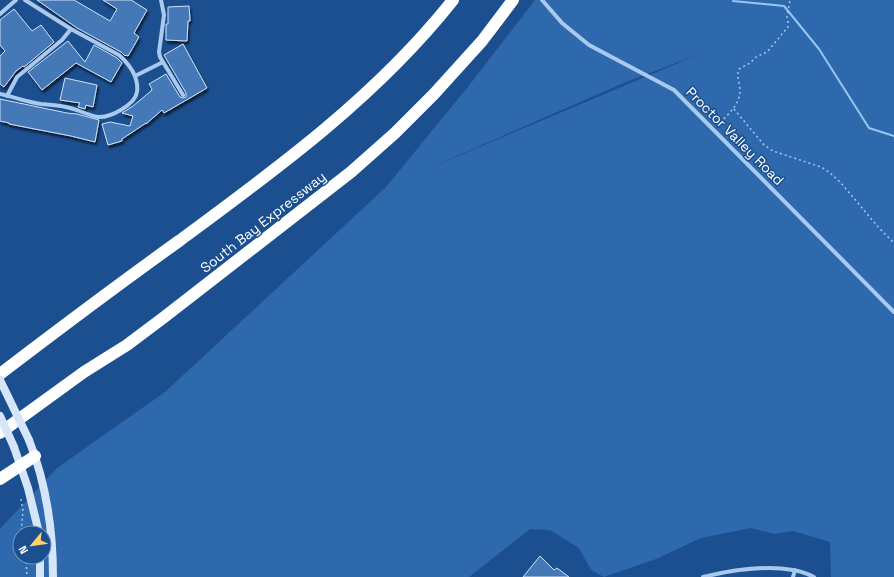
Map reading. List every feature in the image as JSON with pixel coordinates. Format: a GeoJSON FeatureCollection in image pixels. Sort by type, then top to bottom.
{"type":"FeatureCollection","features":[{"type":"Feature","properties":{"kind":"highway"},"geometry":{"type":"LineString","coordinates":[[0,374],[242,194],[346,111],[406,54],[453,0]]}},
{"type":"Feature","properties":{"kind":"highway","name":"South Bay Expressway"},"geometry":{"type":"LineString","coordinates":[[0,433],[84,372],[127,345],[164,318],[328,191],[373,153],[412,117],[458,68],[496,24],[513,0]]}},
{"type":"Feature","properties":{"kind":"highway"},"geometry":{"type":"LineString","coordinates":[[0,479],[35,456]]}},
{"type":"Feature","properties":{"kind":"street"},"geometry":{"type":"LineString","coordinates":[[0,14],[16,0]]}},
{"type":"Feature","properties":{"kind":"street"},"geometry":{"type":"LineString","coordinates":[[0,94],[14,99],[66,107],[99,117],[108,116],[122,109],[133,100],[137,90],[135,76],[129,64],[119,55],[70,29],[25,0]]}},
{"type":"Feature","properties":{"kind":"street"},"geometry":{"type":"LineString","coordinates":[[161,0],[164,15],[159,52],[163,62],[183,95]]}},
{"type":"Feature","properties":{"kind":"street","name":"Proctor Valley Road"},"geometry":{"type":"LineString","coordinates":[[542,0],[562,23],[589,45],[674,90],[894,312]]}},
{"type":"Feature","properties":{"kind":"street"},"geometry":{"type":"LineString","coordinates":[[8,96],[17,77],[62,40],[70,29]]}},
{"type":"Feature","properties":{"kind":"street"},"geometry":{"type":"LineString","coordinates":[[135,76],[163,62]]}},
{"type":"Feature","properties":{"kind":"street"},"geometry":{"type":"LineString","coordinates":[[0,380],[29,440],[35,456],[48,510],[52,547],[53,577]]}},
{"type":"Feature","properties":{"kind":"street"},"geometry":{"type":"LineString","coordinates":[[0,416],[21,466],[37,525]]}},
{"type":"Feature","properties":{"kind":"street"},"geometry":{"type":"LineString","coordinates":[[40,565],[40,577]]}},
{"type":"Feature","properties":{"kind":"street"},"geometry":{"type":"LineString","coordinates":[[703,577],[749,569],[795,570],[814,577]]}},
{"type":"Feature","properties":{"kind":"street"},"geometry":{"type":"LineString","coordinates":[[793,577],[795,570]]}},
{"type":"Feature","properties":{"kind":"path"},"geometry":{"type":"LineString","coordinates":[[713,130],[734,109],[740,92],[738,75],[739,69],[750,63],[756,57],[767,52],[788,28],[787,17],[790,0]]}},
{"type":"Feature","properties":{"kind":"path"},"geometry":{"type":"LineString","coordinates":[[734,109],[764,145],[773,151],[821,167],[829,172],[841,183],[879,228],[894,243]]}},
{"type":"Feature","properties":{"kind":"path"},"geometry":{"type":"LineString","coordinates":[[21,499],[23,511],[21,525]]}},
{"type":"Feature","properties":{"kind":"path"},"geometry":{"type":"LineString","coordinates":[[26,565],[27,577]]}},
{"type":"Feature","properties":{"kind":"shaded area"},"geometry":{"type":"Polygon","coordinates":[[[535,0],[894,0],[894,577],[831,577],[830,542],[793,531],[774,534],[751,528],[701,538],[656,559],[604,577],[591,570],[579,548],[550,530],[530,529],[469,577],[0,577],[0,529],[57,468],[165,392],[386,187],[467,88],[535,0]],[[697,55],[626,82],[427,169],[697,55]]]}},
{"type":"Feature","properties":{"kind":"building"},"geometry":{"type":"Polygon","coordinates":[[[37,0],[74,0],[110,21],[117,9],[103,0],[131,0],[147,10],[134,33],[139,37],[128,56],[125,56],[121,52],[77,28],[37,0]]]}},
{"type":"Feature","properties":{"kind":"building"},"geometry":{"type":"Polygon","coordinates":[[[189,6],[190,21],[188,21],[187,41],[166,40],[168,7],[189,6]]]}},
{"type":"Feature","properties":{"kind":"building"},"geometry":{"type":"Polygon","coordinates":[[[14,9],[32,31],[41,25],[54,42],[24,67],[23,66],[16,71],[4,87],[0,84],[0,56],[5,51],[0,45],[0,20],[14,9]]]}},
{"type":"Feature","properties":{"kind":"building"},"geometry":{"type":"Polygon","coordinates":[[[68,41],[85,62],[94,45],[117,58],[122,63],[111,82],[76,63],[42,90],[28,72],[68,41]]]}},
{"type":"Feature","properties":{"kind":"building"},"geometry":{"type":"Polygon","coordinates":[[[183,44],[207,88],[164,113],[162,110],[146,124],[122,139],[122,141],[108,145],[102,124],[110,122],[130,126],[133,116],[122,113],[151,91],[152,89],[149,84],[166,74],[180,97],[186,97],[186,93],[164,55],[183,44]]]}},
{"type":"Feature","properties":{"kind":"building"},"geometry":{"type":"Polygon","coordinates":[[[65,78],[97,85],[93,107],[86,105],[85,109],[78,107],[80,103],[60,100],[65,78]]]}},
{"type":"Feature","properties":{"kind":"building"},"geometry":{"type":"Polygon","coordinates":[[[0,99],[77,114],[99,120],[95,142],[0,121],[0,99]]]}},
{"type":"Feature","properties":{"kind":"building"},"geometry":{"type":"Polygon","coordinates":[[[540,556],[554,570],[557,568],[569,577],[523,577],[540,556]]]}},
{"type":"Feature","properties":{"kind":"waterway"},"geometry":{"type":"LineString","coordinates":[[733,1],[784,6],[819,49],[869,128],[894,136]]}}]}
